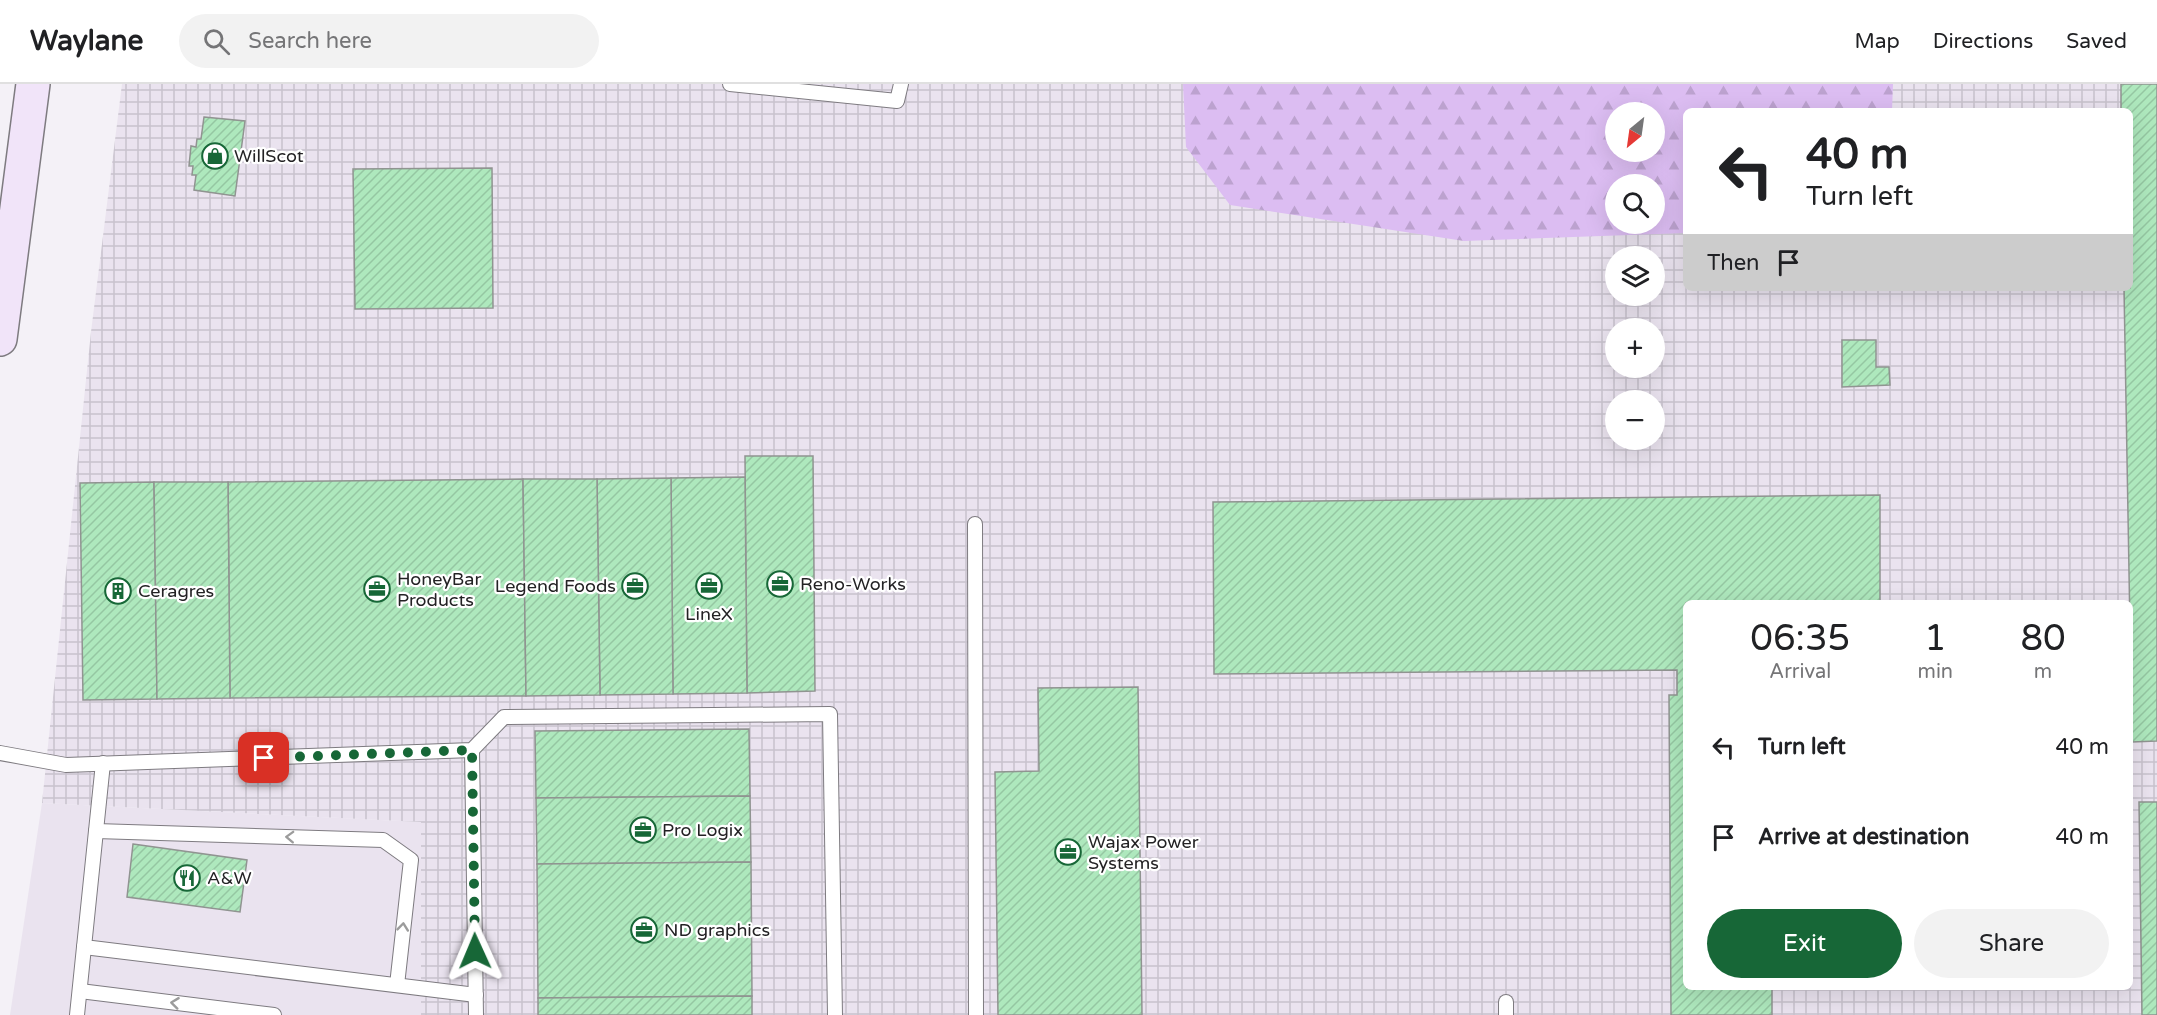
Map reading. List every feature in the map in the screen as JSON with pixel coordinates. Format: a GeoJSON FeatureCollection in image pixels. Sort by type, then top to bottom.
{"type":"FeatureCollection","features":[{"type":"Feature","properties":{"kind":"main road"},"geometry":{"type":"LineString","coordinates":[[0,339],[33,84]]}},
{"type":"Feature","properties":{"kind":"lane"},"geometry":{"type":"LineString","coordinates":[[730,84],[897,101],[901,84]]}},
{"type":"Feature","properties":{"kind":"lane"},"geometry":{"type":"LineString","coordinates":[[975,524],[976,1015]]}},
{"type":"Feature","properties":{"kind":"lane"},"geometry":{"type":"LineString","coordinates":[[0,753],[66,765],[472,750],[504,717],[830,714],[835,1015]]}},
{"type":"Feature","properties":{"kind":"lane"},"geometry":{"type":"LineString","coordinates":[[472,750],[476,1015]]}},
{"type":"Feature","properties":{"kind":"lane"},"geometry":{"type":"LineString","coordinates":[[77,1015],[103,763]]}},
{"type":"Feature","properties":{"kind":"lane"},"geometry":{"type":"LineString","coordinates":[[96,831],[383,840],[411,861],[397,986]]}},
{"type":"Feature","properties":{"kind":"lane"},"geometry":{"type":"LineString","coordinates":[[84,947],[476,995]]}},
{"type":"Feature","properties":{"kind":"lane"},"geometry":{"type":"LineString","coordinates":[[80,991],[274,1015]]}},
{"type":"Feature","properties":{"kind":"shaded area"},"geometry":{"type":"Polygon","coordinates":[[[122,84],[2157,84],[2157,1015],[421,1015],[421,822],[42,803],[91,332],[122,84]]]}},
{"type":"Feature","properties":{"kind":"shaded area"},"geometry":{"type":"Polygon","coordinates":[[[42,803],[421,822],[421,1015],[10,1015],[42,803]]]}},
{"type":"Feature","properties":{"kind":"green space"},"geometry":{"type":"Polygon","coordinates":[[[1183,84],[1893,84],[1892,108],[1683,108],[1683,233],[1665,234],[1665,174],[1605,174],[1605,234],[1658,234],[1464,241],[1230,205],[1186,147],[1183,84]]]}},
{"type":"Feature","properties":{"kind":"building"},"geometry":{"type":"Polygon","coordinates":[[[2121,84],[2157,84],[2157,741],[2133,742],[2133,600],[2129,600],[2124,291],[2133,291],[2133,108],[2121,108],[2121,84]]]}},
{"type":"Feature","properties":{"kind":"building","name":"WillScot"},"geometry":{"type":"Polygon","coordinates":[[[204,117],[245,121],[235,196],[194,190],[196,175],[192,175],[193,166],[189,166],[191,146],[196,147],[197,139],[201,139],[204,117]]]}},
{"type":"Feature","properties":{"kind":"building"},"geometry":{"type":"Polygon","coordinates":[[[492,168],[493,308],[355,309],[353,169],[492,168]]]}},
{"type":"Feature","properties":{"kind":"building"},"geometry":{"type":"Polygon","coordinates":[[[1842,340],[1876,340],[1876,367],[1889,367],[1890,385],[1842,387],[1842,340]]]}},
{"type":"Feature","properties":{"kind":"building","name":"Reno-Works"},"geometry":{"type":"Polygon","coordinates":[[[745,456],[813,456],[815,691],[747,693],[745,456]]]}},
{"type":"Feature","properties":{"kind":"building","name":"LineX"},"geometry":{"type":"Polygon","coordinates":[[[745,477],[747,693],[673,694],[671,478],[745,477]]]}},
{"type":"Feature","properties":{"kind":"building","name":"Legend Foods"},"geometry":{"type":"Polygon","coordinates":[[[671,478],[673,694],[600,695],[597,479],[671,478]]]}},
{"type":"Feature","properties":{"kind":"building","name":"HoneyBar Products"},"geometry":{"type":"Polygon","coordinates":[[[523,479],[526,696],[230,698],[228,482],[523,479]]]}},
{"type":"Feature","properties":{"kind":"building"},"geometry":{"type":"Polygon","coordinates":[[[523,479],[597,479],[600,695],[526,696],[523,479]]]}},
{"type":"Feature","properties":{"kind":"building","name":"Ceragres"},"geometry":{"type":"Polygon","coordinates":[[[154,482],[157,699],[83,700],[80,483],[154,482]]]}},
{"type":"Feature","properties":{"kind":"building"},"geometry":{"type":"Polygon","coordinates":[[[154,482],[228,482],[230,698],[157,699],[154,482]]]}},
{"type":"Feature","properties":{"kind":"building"},"geometry":{"type":"Polygon","coordinates":[[[1880,495],[1880,600],[1683,600],[1683,990],[1772,990],[1772,1015],[1671,1015],[1669,695],[1677,695],[1677,670],[1214,674],[1213,502],[1880,495]]]}},
{"type":"Feature","properties":{"kind":"building","name":"Wajax Power Systems"},"geometry":{"type":"Polygon","coordinates":[[[1138,687],[1142,1015],[998,1015],[995,772],[1039,771],[1038,688],[1138,687]]]}},
{"type":"Feature","properties":{"kind":"building"},"geometry":{"type":"Polygon","coordinates":[[[749,729],[750,796],[536,798],[535,731],[749,729]]]}},
{"type":"Feature","properties":{"kind":"building","name":"Pro Logix"},"geometry":{"type":"Polygon","coordinates":[[[750,796],[751,862],[537,864],[536,798],[750,796]]]}},
{"type":"Feature","properties":{"kind":"building"},"geometry":{"type":"Polygon","coordinates":[[[2139,802],[2157,802],[2157,1015],[2142,1015],[2139,802]]]}},
{"type":"Feature","properties":{"kind":"building","name":"A&W"},"geometry":{"type":"Polygon","coordinates":[[[133,844],[247,860],[240,912],[127,897],[133,844]]]}},
{"type":"Feature","properties":{"kind":"building","name":"ND graphics"},"geometry":{"type":"Polygon","coordinates":[[[751,862],[752,996],[538,998],[537,864],[751,862]]]}},
{"type":"Feature","properties":{"kind":"building"},"geometry":{"type":"Polygon","coordinates":[[[752,996],[752,1015],[538,1015],[538,998],[752,996]]]}},
{"type":"Feature","properties":{"kind":"place","name":"WillScot"},"geometry":{"type":"Point","coordinates":[215,156]}},
{"type":"Feature","properties":{"kind":"place","name":"Reno-Works"},"geometry":{"type":"Point","coordinates":[780,584]}},
{"type":"Feature","properties":{"kind":"place","name":"Legend Foods"},"geometry":{"type":"Point","coordinates":[635,586]}},
{"type":"Feature","properties":{"kind":"place","name":"LineX"},"geometry":{"type":"Point","coordinates":[709,586]}},
{"type":"Feature","properties":{"kind":"place","name":"HoneyBar Products"},"geometry":{"type":"Point","coordinates":[377,589]}},
{"type":"Feature","properties":{"kind":"place","name":"Ceragres"},"geometry":{"type":"Point","coordinates":[118,591]}},
{"type":"Feature","properties":{"kind":"place","name":"Pro Logix"},"geometry":{"type":"Point","coordinates":[643,830]}},
{"type":"Feature","properties":{"kind":"place","name":"Wajax Power Systems"},"geometry":{"type":"Point","coordinates":[1068,852]}},
{"type":"Feature","properties":{"kind":"place","name":"A&W"},"geometry":{"type":"Point","coordinates":[187,878]}},
{"type":"Feature","properties":{"kind":"place","name":"ND graphics"},"geometry":{"type":"Point","coordinates":[644,930]}},
{"type":"Feature","properties":{"kind":"route"},"geometry":{"type":"LineString","coordinates":[[264,758],[472,750],[475,951]]}}]}
